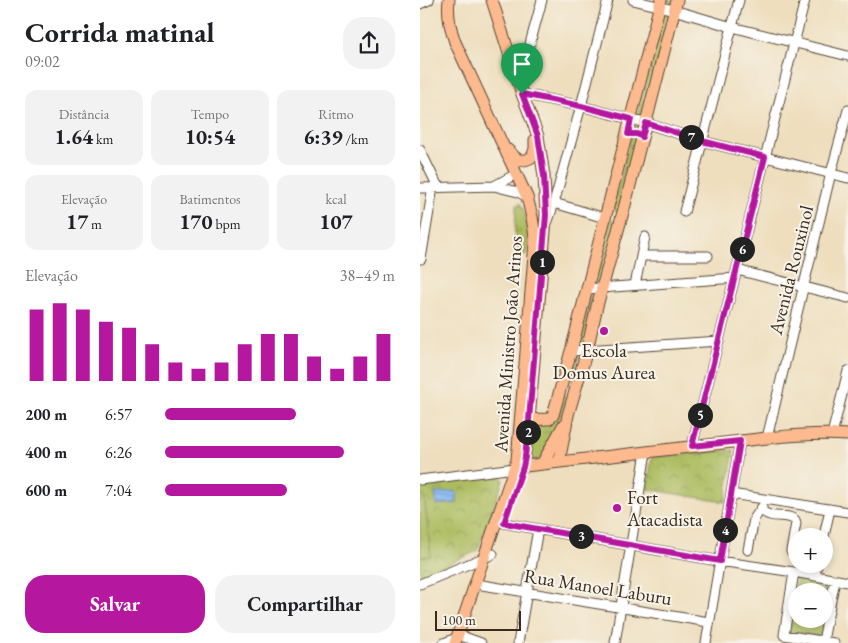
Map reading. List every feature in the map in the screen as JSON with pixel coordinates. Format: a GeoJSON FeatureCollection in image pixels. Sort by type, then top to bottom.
{"type":"FeatureCollection","features":[{"type":"Feature","properties":{"kind":"main road","name":"Avenida Ministro João Arinos"},"geometry":{"type":"LineString","coordinates":[[448,0],[449,24],[455,42],[527,196],[533,219],[535,243],[525,420]]}},
{"type":"Feature","properties":{"kind":"main road","name":"Avenida Ministro João Arinos"},"geometry":{"type":"LineString","coordinates":[[492,0],[520,89],[538,136],[544,176],[545,231],[519,467]]}},
{"type":"Feature","properties":{"kind":"main road"},"geometry":{"type":"LineString","coordinates":[[525,420],[549,420],[551,418],[571,351],[661,2],[675,5],[587,350],[568,415],[559,462]]}},
{"type":"Feature","properties":{"kind":"main road"},"geometry":{"type":"LineString","coordinates":[[656,21],[670,24]]}},
{"type":"Feature","properties":{"kind":"main road"},"geometry":{"type":"LineString","coordinates":[[632,115],[639,115],[646,119]]}},
{"type":"Feature","properties":{"kind":"main road"},"geometry":{"type":"LineString","coordinates":[[516,174],[528,164],[534,149],[536,136],[532,118]]}},
{"type":"Feature","properties":{"kind":"main road"},"geometry":{"type":"LineString","coordinates":[[628,134],[637,134],[642,137]]}},
{"type":"Feature","properties":{"kind":"main road"},"geometry":{"type":"LineString","coordinates":[[500,139],[518,159],[524,160],[532,156]]}},
{"type":"Feature","properties":{"kind":"main road"},"geometry":{"type":"LineString","coordinates":[[561,384],[565,395],[572,401]]}},
{"type":"Feature","properties":{"kind":"main road"},"geometry":{"type":"LineString","coordinates":[[542,464],[568,415]]}},
{"type":"Feature","properties":{"kind":"main road"},"geometry":{"type":"LineString","coordinates":[[519,467],[767,438],[802,435],[848,435]]}},
{"type":"Feature","properties":{"kind":"main road"},"geometry":{"type":"LineString","coordinates":[[460,640],[482,585],[489,556],[504,523],[519,467]]}},
{"type":"Feature","properties":{"kind":"main road"},"geometry":{"type":"LineString","coordinates":[[460,640],[519,467]]}},
{"type":"Feature","properties":{"kind":"street"},"geometry":{"type":"LineString","coordinates":[[420,4],[429,0]]}},
{"type":"Feature","properties":{"kind":"street"},"geometry":{"type":"LineString","coordinates":[[542,0],[520,89],[581,106],[632,115]]}},
{"type":"Feature","properties":{"kind":"street"},"geometry":{"type":"LineString","coordinates":[[545,231],[581,106],[608,0]]}},
{"type":"Feature","properties":{"kind":"street"},"geometry":{"type":"LineString","coordinates":[[633,0],[661,2]]}},
{"type":"Feature","properties":{"kind":"street"},"geometry":{"type":"LineString","coordinates":[[684,212],[739,0]]}},
{"type":"Feature","properties":{"kind":"street"},"geometry":{"type":"LineString","coordinates":[[692,446],[805,0]]}},
{"type":"Feature","properties":{"kind":"street"},"geometry":{"type":"LineString","coordinates":[[675,5],[732,27],[848,56]]}},
{"type":"Feature","properties":{"kind":"street","name":"Avenida Rouxinol"},"geometry":{"type":"LineString","coordinates":[[767,438],[848,110]]}},
{"type":"Feature","properties":{"kind":"street"},"geometry":{"type":"LineString","coordinates":[[646,119],[702,141],[848,178]]}},
{"type":"Feature","properties":{"kind":"street"},"geometry":{"type":"LineString","coordinates":[[420,150],[435,187],[421,259]]}},
{"type":"Feature","properties":{"kind":"street"},"geometry":{"type":"LineString","coordinates":[[494,186],[516,174]]}},
{"type":"Feature","properties":{"kind":"street"},"geometry":{"type":"LineString","coordinates":[[420,188],[494,186],[527,196]]}},
{"type":"Feature","properties":{"kind":"street"},"geometry":{"type":"LineString","coordinates":[[554,203],[604,218]]}},
{"type":"Feature","properties":{"kind":"street"},"geometry":{"type":"LineString","coordinates":[[635,285],[645,237]]}},
{"type":"Feature","properties":{"kind":"street"},"geometry":{"type":"LineString","coordinates":[[641,256],[708,256]]}},
{"type":"Feature","properties":{"kind":"street"},"geometry":{"type":"LineString","coordinates":[[587,289],[649,285],[736,274],[804,287],[848,298]]}},
{"type":"Feature","properties":{"kind":"street"},"geometry":{"type":"LineString","coordinates":[[571,351],[719,341]]}},
{"type":"Feature","properties":{"kind":"street"},"geometry":{"type":"LineString","coordinates":[[832,434],[848,371]]}},
{"type":"Feature","properties":{"kind":"street"},"geometry":{"type":"LineString","coordinates":[[706,643],[740,441]]}},
{"type":"Feature","properties":{"kind":"street"},"geometry":{"type":"LineString","coordinates":[[615,643],[646,452]]}},
{"type":"Feature","properties":{"kind":"street"},"geometry":{"type":"LineString","coordinates":[[420,480],[519,467]]}},
{"type":"Feature","properties":{"kind":"street"},"geometry":{"type":"LineString","coordinates":[[732,494],[848,512]]}},
{"type":"Feature","properties":{"kind":"street"},"geometry":{"type":"LineString","coordinates":[[748,550],[754,519],[761,510],[764,499]]}},
{"type":"Feature","properties":{"kind":"street"},"geometry":{"type":"LineString","coordinates":[[826,528],[830,509]]}},
{"type":"Feature","properties":{"kind":"street"},"geometry":{"type":"LineString","coordinates":[[761,510],[768,515],[789,517],[795,520],[795,528]]}},
{"type":"Feature","properties":{"kind":"street"},"geometry":{"type":"LineString","coordinates":[[504,523],[788,571]]}},
{"type":"Feature","properties":{"kind":"street"},"geometry":{"type":"LineString","coordinates":[[518,643],[538,529]]}},
{"type":"Feature","properties":{"kind":"street"},"geometry":{"type":"LineString","coordinates":[[420,584],[489,556]]}},
{"type":"Feature","properties":{"kind":"street"},"geometry":{"type":"LineString","coordinates":[[794,573],[784,635],[804,641],[834,643]]}},
{"type":"Feature","properties":{"kind":"street"},"geometry":{"type":"LineString","coordinates":[[799,573],[848,582]]}},
{"type":"Feature","properties":{"kind":"street"},"geometry":{"type":"LineString","coordinates":[[823,641],[835,580]]}},
{"type":"Feature","properties":{"kind":"street","name":"Rua Manoel Laburu"},"geometry":{"type":"LineString","coordinates":[[482,585],[709,622]]}},
{"type":"Feature","properties":{"kind":"street"},"geometry":{"type":"LineString","coordinates":[[444,643],[460,640],[481,643]]}},
{"type":"Feature","properties":{"kind":"green space"},"geometry":{"type":"Polygon","coordinates":[[[667,0],[673,0],[619,212],[612,210],[667,0]]]}},
{"type":"Feature","properties":{"kind":"green space"},"geometry":{"type":"Polygon","coordinates":[[[520,203],[528,228],[527,253],[524,255],[517,253],[514,248],[516,206],[520,203]]]}},
{"type":"Feature","properties":{"kind":"green space"},"geometry":{"type":"Polygon","coordinates":[[[610,220],[616,222],[573,382],[570,380],[610,220]]]}},
{"type":"Feature","properties":{"kind":"green space"},"geometry":{"type":"Polygon","coordinates":[[[562,393],[567,399],[556,429],[539,460],[529,461],[532,423],[551,424],[562,393]]]}},
{"type":"Feature","properties":{"kind":"green space"},"geometry":{"type":"Polygon","coordinates":[[[734,450],[725,502],[647,489],[652,457],[734,450]]]}},
{"type":"Feature","properties":{"kind":"green space"},"geometry":{"type":"Polygon","coordinates":[[[500,475],[503,479],[501,487],[477,551],[420,576],[420,485],[500,475]]]}},
{"type":"Feature","properties":{"kind":"green space"},"geometry":{"type":"Polygon","coordinates":[[[424,495],[431,556],[420,557],[420,496],[424,495]]]}},
{"type":"Feature","properties":{"kind":"green space"},"geometry":{"type":"Polygon","coordinates":[[[797,577],[827,583],[796,583],[797,577]]]}},
{"type":"Feature","properties":{"kind":"green space"},"geometry":{"type":"Polygon","coordinates":[[[788,626],[788,628],[824,628],[822,637],[787,631],[788,626]]]}},
{"type":"Feature","properties":{"kind":"water"},"geometry":{"type":"Polygon","coordinates":[[[456,491],[457,503],[436,505],[435,493],[456,491]]]}},
{"type":"Feature","properties":{"kind":"place","name":"Escola Domus Aurea"},"geometry":{"type":"Point","coordinates":[604,331]}},
{"type":"Feature","properties":{"kind":"place","name":"Fort Atacadista"},"geometry":{"type":"Point","coordinates":[617,508]}},
{"type":"Feature","properties":{"kind":"route"},"geometry":{"type":"LineString","coordinates":[[522,94],[631,119],[628,134],[637,134],[642,137],[646,123],[702,141],[765,157],[692,446],[740,441],[720,561],[504,523],[525,457],[546,215],[544,176],[538,136],[522,94]]}}]}
